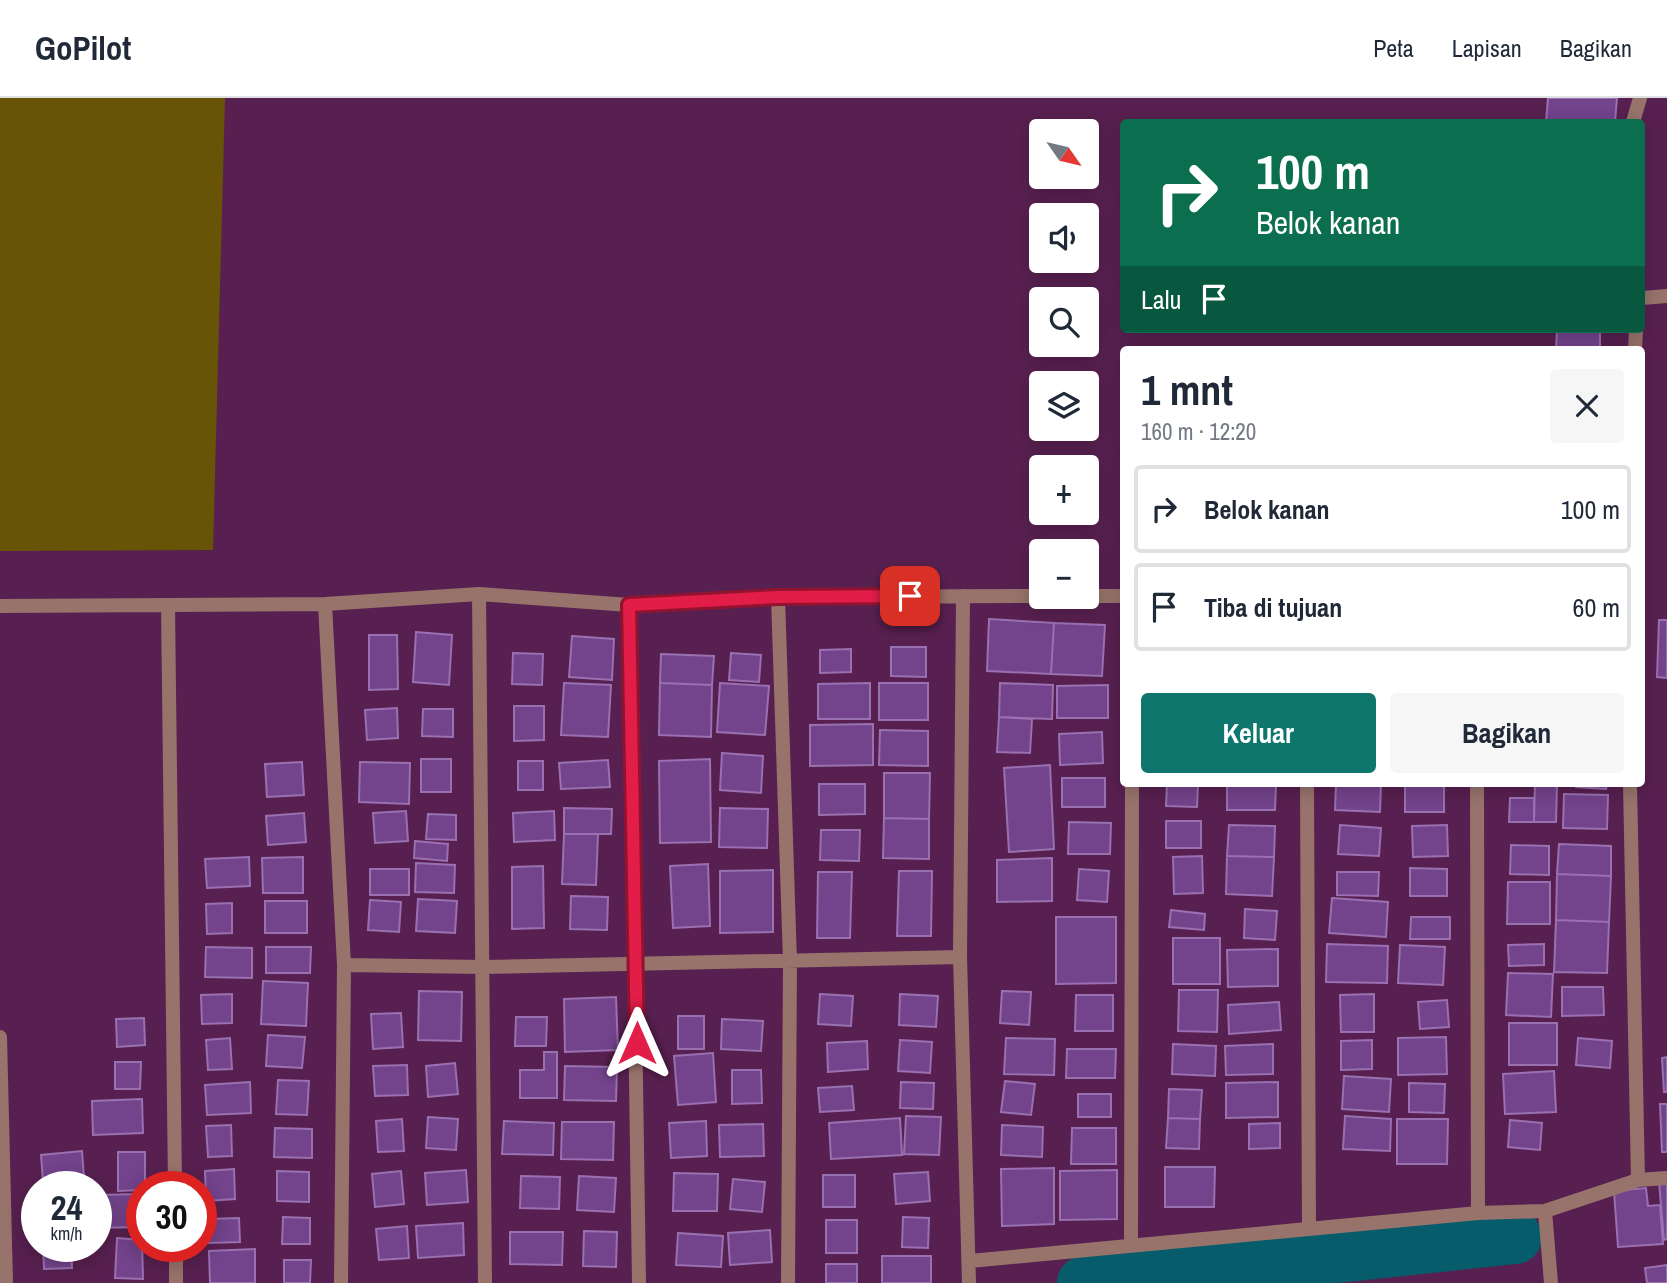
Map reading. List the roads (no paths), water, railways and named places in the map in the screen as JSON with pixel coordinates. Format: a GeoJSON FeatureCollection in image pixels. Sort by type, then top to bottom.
{"type":"FeatureCollection","features":[{"type":"Feature","properties":{"kind":"street"},"geometry":{"type":"LineString","coordinates":[[1634,119],[1640,98]]}},
{"type":"Feature","properties":{"kind":"street"},"geometry":{"type":"LineString","coordinates":[[1645,298],[1667,296]]}},
{"type":"Feature","properties":{"kind":"street"},"geometry":{"type":"LineString","coordinates":[[479,594],[485,1283]]}},
{"type":"Feature","properties":{"kind":"street"},"geometry":{"type":"LineString","coordinates":[[0,606],[325,604],[479,594],[629,605],[778,597],[1029,596]]}},
{"type":"Feature","properties":{"kind":"street"},"geometry":{"type":"LineString","coordinates":[[963,596],[960,957],[969,1283]]}},
{"type":"Feature","properties":{"kind":"street"},"geometry":{"type":"LineString","coordinates":[[1099,596],[1120,596]]}},
{"type":"Feature","properties":{"kind":"street"},"geometry":{"type":"LineString","coordinates":[[778,597],[790,961],[788,1283]]}},
{"type":"Feature","properties":{"kind":"street"},"geometry":{"type":"LineString","coordinates":[[168,604],[175,1171]]}},
{"type":"Feature","properties":{"kind":"street"},"geometry":{"type":"LineString","coordinates":[[325,604],[344,965],[341,1283]]}},
{"type":"Feature","properties":{"kind":"street"},"geometry":{"type":"LineString","coordinates":[[629,605],[639,1283]]}},
{"type":"Feature","properties":{"kind":"street"},"geometry":{"type":"LineString","coordinates":[[1131,1243],[1132,787]]}},
{"type":"Feature","properties":{"kind":"street"},"geometry":{"type":"LineString","coordinates":[[1307,787],[1309,1228]]}},
{"type":"Feature","properties":{"kind":"street"},"geometry":{"type":"LineString","coordinates":[[1478,787],[1478,1213]]}},
{"type":"Feature","properties":{"kind":"street"},"geometry":{"type":"LineString","coordinates":[[1630,787],[1638,1180]]}},
{"type":"Feature","properties":{"kind":"street"},"geometry":{"type":"LineString","coordinates":[[344,965],[483,967],[960,957]]}},
{"type":"Feature","properties":{"kind":"street"},"geometry":{"type":"LineString","coordinates":[[0,1037],[6,1283]]}},
{"type":"Feature","properties":{"kind":"street"},"geometry":{"type":"LineString","coordinates":[[970,1261],[1131,1243],[1478,1213],[1545,1211],[1638,1180],[1667,1178]]}},
{"type":"Feature","properties":{"kind":"street"},"geometry":{"type":"LineString","coordinates":[[1545,1211],[1551,1283]]}},
{"type":"Feature","properties":{"kind":"street"},"geometry":{"type":"LineString","coordinates":[[176,1262],[176,1283]]}},
{"type":"Feature","properties":{"kind":"waterway"},"geometry":{"type":"LineString","coordinates":[[1084,1283],[1515,1237]]}}]}
